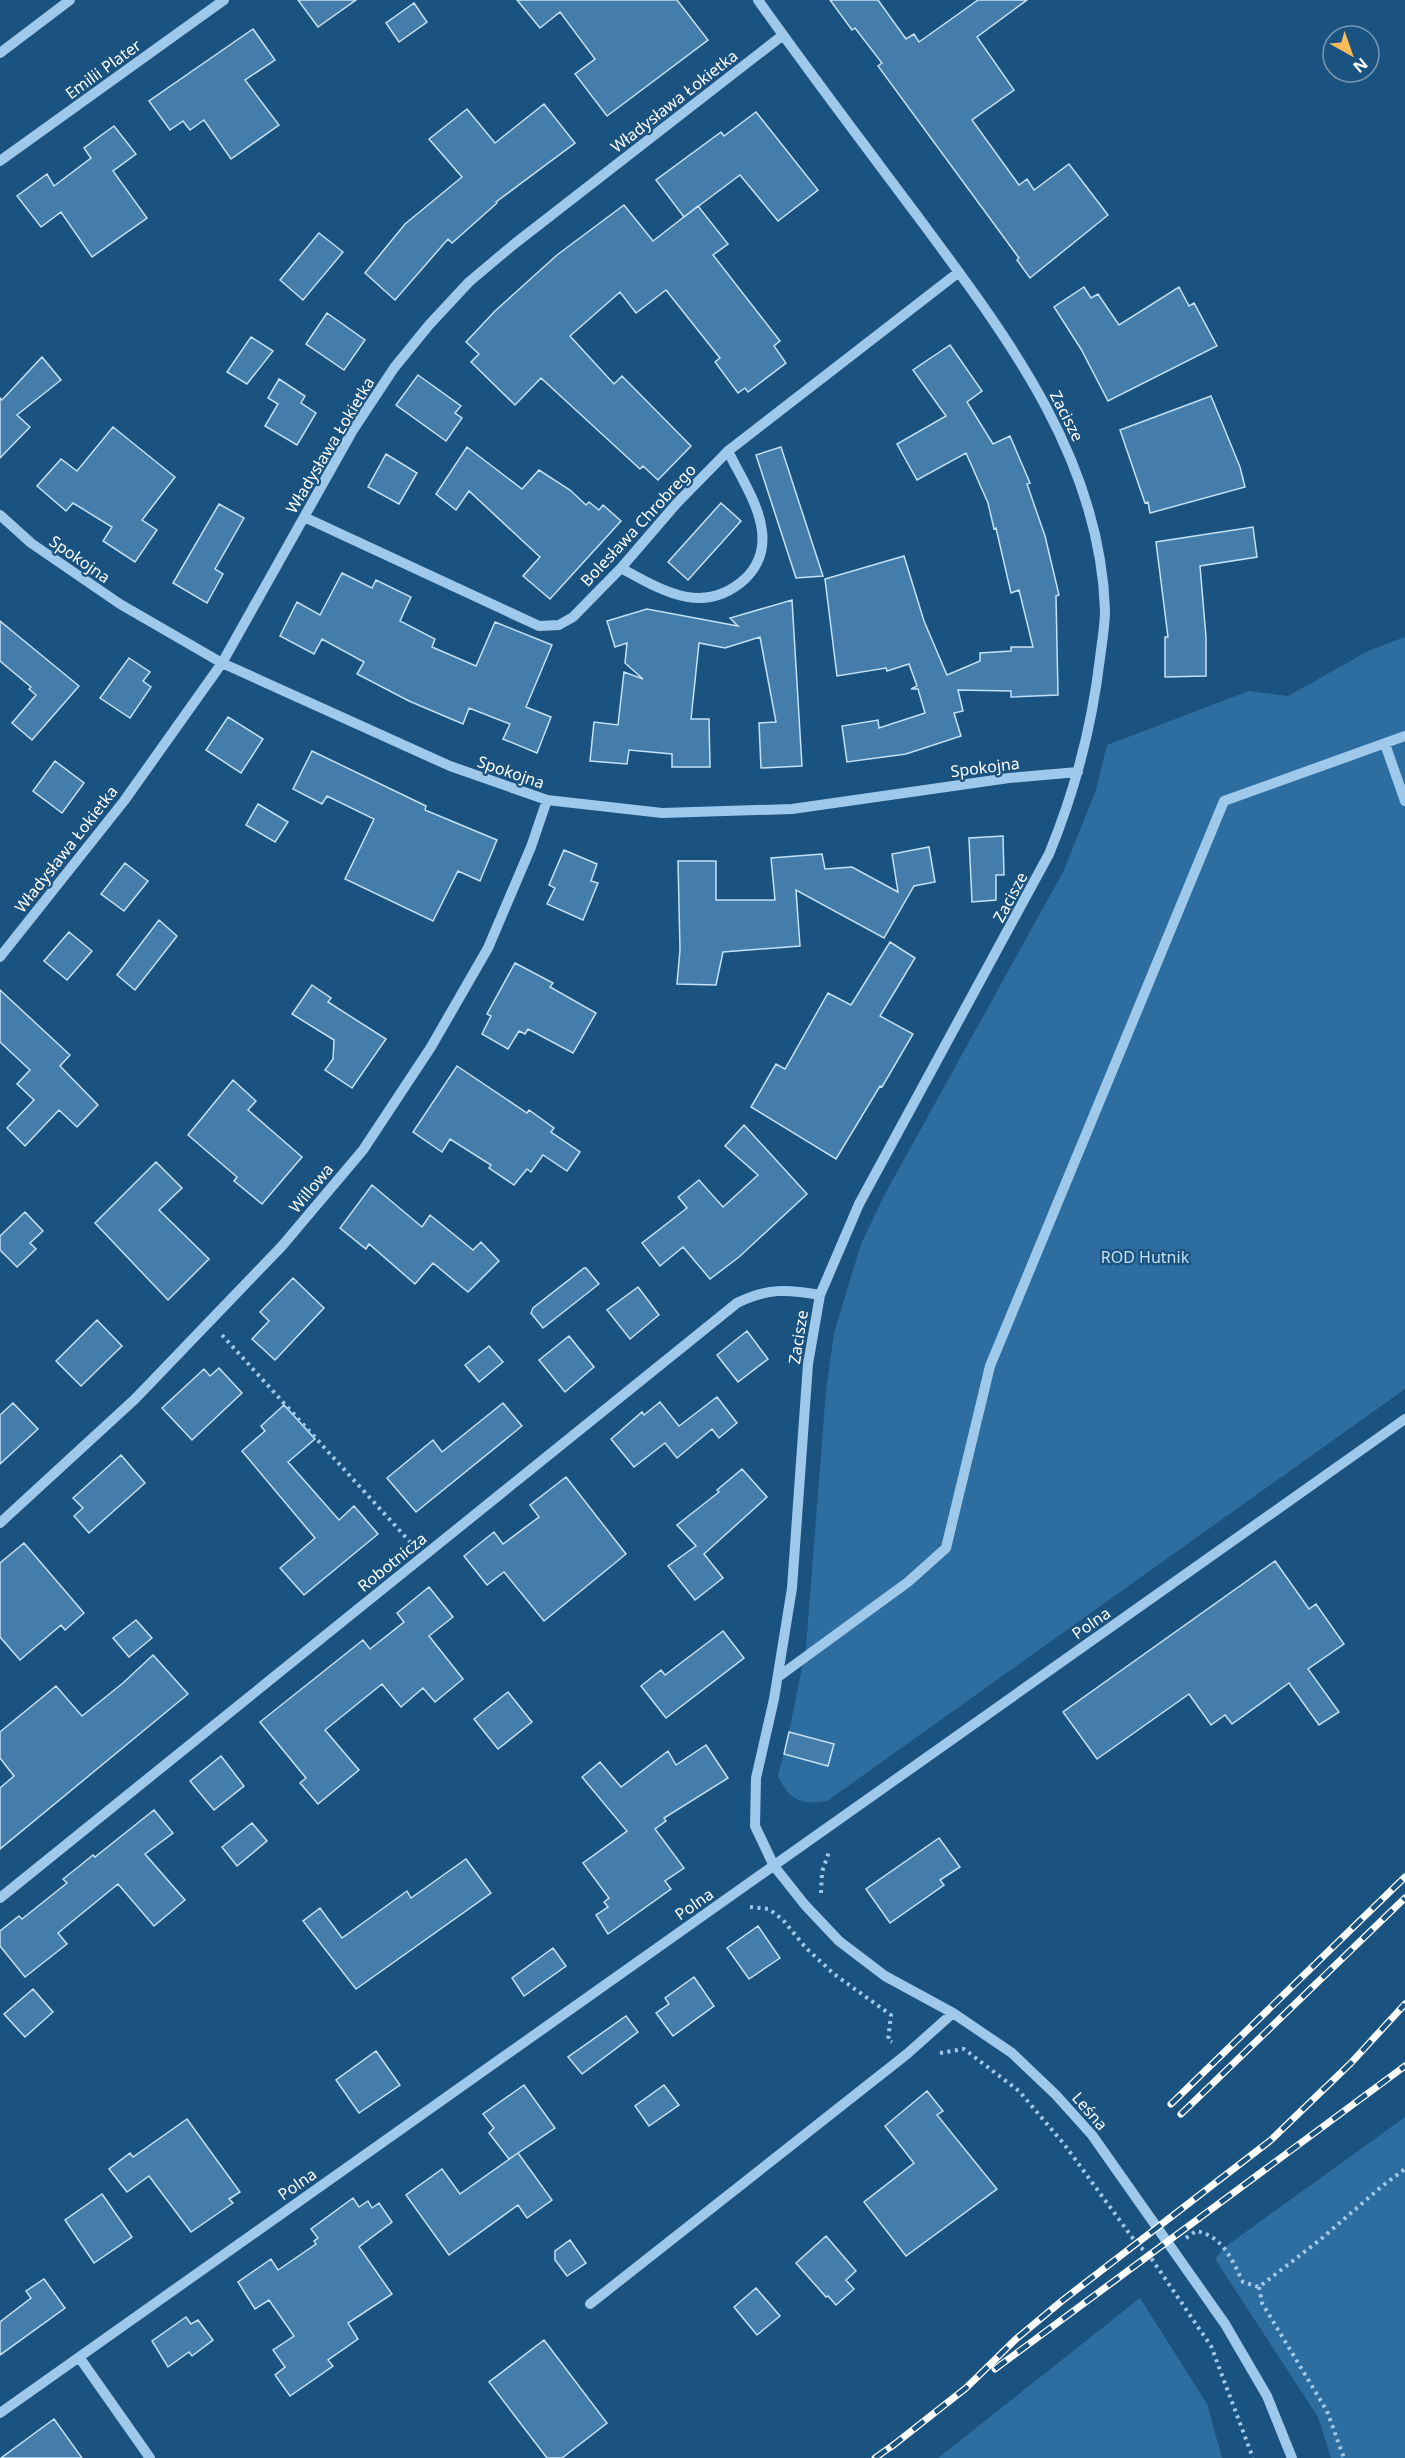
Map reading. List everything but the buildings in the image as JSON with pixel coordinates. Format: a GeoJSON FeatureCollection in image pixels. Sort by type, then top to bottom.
{"type":"FeatureCollection","features":[{"type":"Feature","properties":{"kind":"street"},"geometry":{"type":"LineString","coordinates":[[0,53],[70,0]]}},
{"type":"Feature","properties":{"kind":"street","name":"Emilii Plater"},"geometry":{"type":"LineString","coordinates":[[0,161],[224,0]]}},
{"type":"Feature","properties":{"kind":"street","name":"Zacisze"},"geometry":{"type":"LineString","coordinates":[[758,0],[1004,335],[1049,410],[1077,471],[1097,539],[1105,611],[1095,705],[1066,812],[1049,854],[859,1204],[820,1295],[808,1364],[792,1588],[778,1677],[756,1778],[755,1826],[774,1866]]}},
{"type":"Feature","properties":{"kind":"street","name":"Władysława Łokietka"},"geometry":{"type":"LineString","coordinates":[[0,957],[124,801],[222,663],[353,430],[394,368],[429,325],[469,282],[513,245],[783,35]]}},
{"type":"Feature","properties":{"kind":"street","name":"Bolesława Chrobrego"},"geometry":{"type":"LineString","coordinates":[[304,517],[539,626],[559,626],[573,617],[621,568],[677,503],[728,451],[959,272]]}},
{"type":"Feature","properties":{"kind":"street"},"geometry":{"type":"LineString","coordinates":[[621,568],[667,593],[702,600],[734,589],[750,574],[761,554],[762,530],[754,504],[728,451]]}},
{"type":"Feature","properties":{"kind":"street","name":"Spokojna"},"geometry":{"type":"LineString","coordinates":[[0,515],[31,543],[120,604],[222,663],[450,766],[547,800],[662,813],[792,809],[1009,778],[1078,772]]}},
{"type":"Feature","properties":{"kind":"street"},"geometry":{"type":"LineString","coordinates":[[778,1677],[908,1582],[946,1548],[990,1366],[1224,801],[1405,736]]}},
{"type":"Feature","properties":{"kind":"street"},"geometry":{"type":"LineString","coordinates":[[1385,744],[1405,801]]}},
{"type":"Feature","properties":{"kind":"street","name":"Willowa"},"geometry":{"type":"LineString","coordinates":[[0,1523],[135,1399],[282,1246],[363,1150],[431,1047],[488,948],[531,847],[547,800]]}},
{"type":"Feature","properties":{"kind":"street","name":"Robotnicza"},"geometry":{"type":"LineString","coordinates":[[0,1899],[737,1303],[772,1290],[820,1295]]}},
{"type":"Feature","properties":{"kind":"street","name":"Polna"},"geometry":{"type":"LineString","coordinates":[[0,2413],[1405,1419]]}},
{"type":"Feature","properties":{"kind":"street","name":"Leśna"},"geometry":{"type":"LineString","coordinates":[[774,1866],[839,1941],[885,1976],[952,2013],[1012,2053],[1056,2095],[1092,2135],[1225,2324],[1267,2396],[1292,2458]]}},
{"type":"Feature","properties":{"kind":"street"},"geometry":{"type":"LineString","coordinates":[[590,2304],[907,2054],[952,2013]]}},
{"type":"Feature","properties":{"kind":"street"},"geometry":{"type":"LineString","coordinates":[[79,2357],[150,2458]]}},
{"type":"Feature","properties":{"kind":"path"},"geometry":{"type":"LineString","coordinates":[[210,1321],[424,1556]]}},
{"type":"Feature","properties":{"kind":"path"},"geometry":{"type":"LineString","coordinates":[[783,1920],[806,1948],[834,1974],[891,2015],[888,2040],[907,2054],[923,2062],[943,2051],[964,2049],[1019,2091],[1064,2144],[1137,2244],[1149,2255],[1211,2346],[1253,2458]]}},
{"type":"Feature","properties":{"kind":"path"},"geometry":{"type":"LineString","coordinates":[[1259,2287],[1405,2169]]}},
{"type":"Feature","properties":{"kind":"path"},"geometry":{"type":"LineString","coordinates":[[1173,2247],[1196,2231],[1209,2233],[1225,2247],[1243,2282],[1259,2287]]}},
{"type":"Feature","properties":{"kind":"path"},"geometry":{"type":"LineString","coordinates":[[1259,2287],[1262,2303],[1327,2411],[1344,2458]]}},
{"type":"Feature","properties":{"kind":"green space","name":"ROD Hutnik"},"geometry":{"type":"Polygon","coordinates":[[[1405,637],[1405,1389],[827,1801],[810,1802],[797,1799],[787,1791],[778,1776],[806,1647],[826,1391],[834,1333],[861,1244],[886,1192],[1063,872],[1096,790],[1107,745],[1249,691],[1288,696],[1368,651],[1405,637]]]}},
{"type":"Feature","properties":{"kind":"green space"},"geometry":{"type":"Polygon","coordinates":[[[1405,2117],[1405,2458],[1331,2458],[1318,2417],[1215,2259],[1225,2247],[1405,2117]]]}},
{"type":"Feature","properties":{"kind":"green space"},"geometry":{"type":"Polygon","coordinates":[[[1140,2298],[1207,2404],[1222,2458],[938,2458],[1140,2298]]]}},
{"type":"Feature","properties":{"kind":"railway"},"geometry":{"type":"LineString","coordinates":[[1171,2104],[1405,1877]]}},
{"type":"Feature","properties":{"kind":"railway"},"geometry":{"type":"LineString","coordinates":[[1181,2114],[1405,1898]]}},
{"type":"Feature","properties":{"kind":"railway"},"geometry":{"type":"LineString","coordinates":[[891,2447],[966,2388],[1016,2339],[1063,2300],[1271,2140],[1351,2063],[1405,2004]]}},
{"type":"Feature","properties":{"kind":"railway"},"geometry":{"type":"LineString","coordinates":[[995,2369],[1405,2066]]}},
{"type":"Feature","properties":{"kind":"railway"},"geometry":{"type":"LineString","coordinates":[[875,2458],[896,2443]]}}]}
